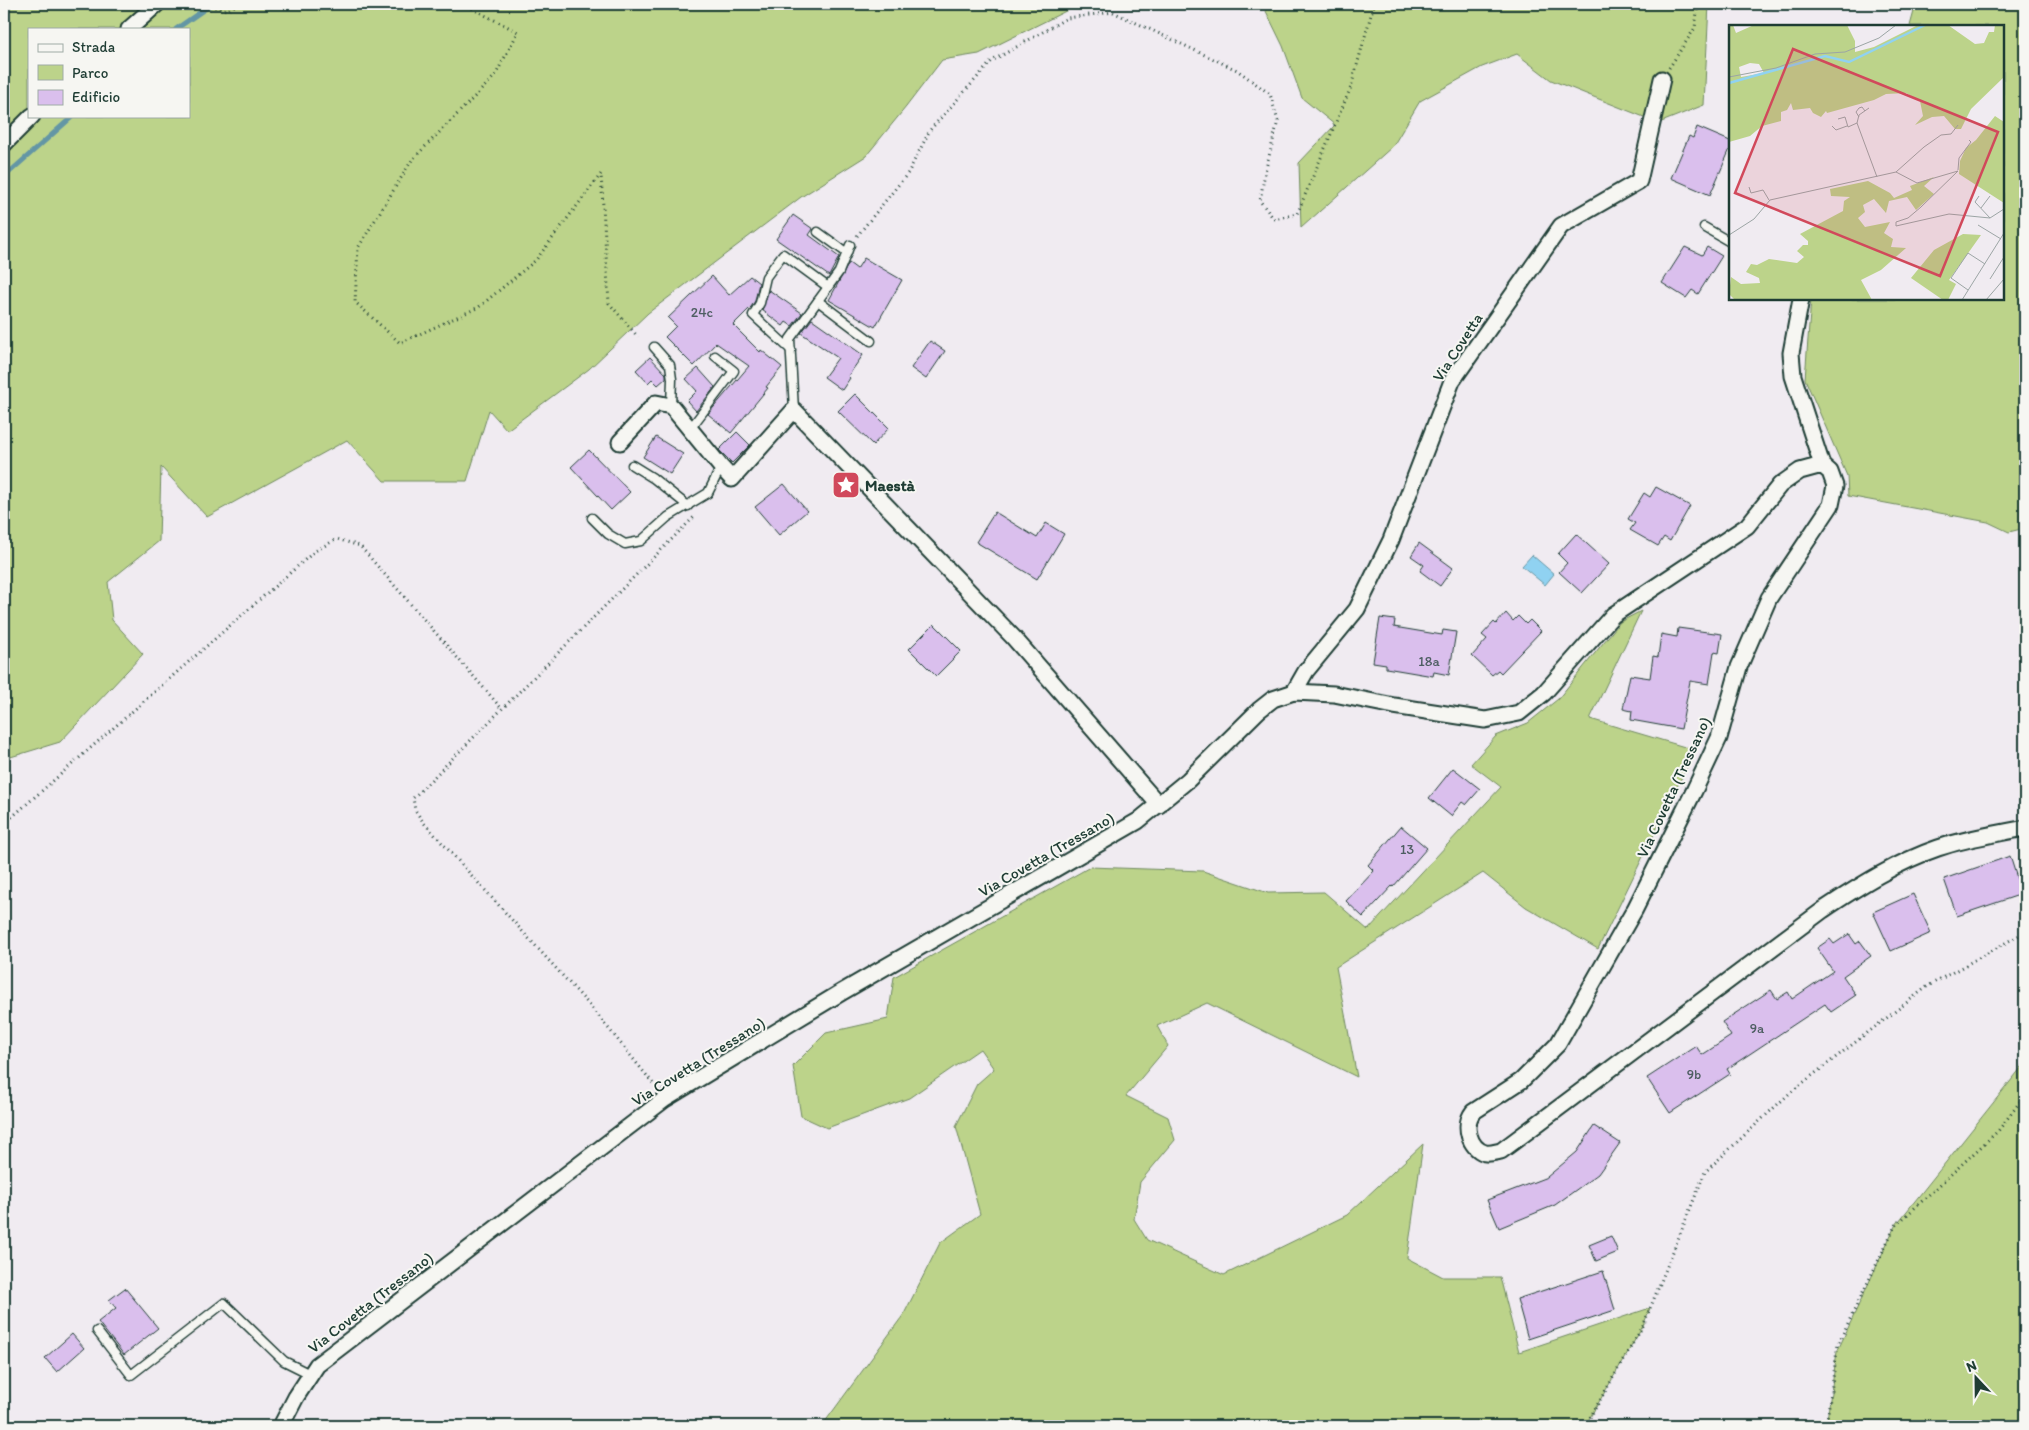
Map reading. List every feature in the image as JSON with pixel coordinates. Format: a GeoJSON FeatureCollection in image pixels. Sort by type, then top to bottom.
{"type":"FeatureCollection","features":[{"type":"Feature","properties":{"kind":"street"},"geometry":{"type":"LineString","coordinates":[[130,28],[157,4]]}},
{"type":"Feature","properties":{"kind":"street","name":"Via Covetta"},"geometry":{"type":"LineString","coordinates":[[1294,692],[1306,671],[1357,609],[1391,540],[1452,381],[1561,226],[1639,181],[1662,79]]}},
{"type":"Feature","properties":{"kind":"street"},"geometry":{"type":"LineString","coordinates":[[4,144],[30,118]]}},
{"type":"Feature","properties":{"kind":"street"},"geometry":{"type":"LineString","coordinates":[[1801,300],[1791,353],[1793,376],[1822,465]]}},
{"type":"Feature","properties":{"kind":"street"},"geometry":{"type":"LineString","coordinates":[[620,442],[656,402],[671,406],[732,479],[794,410],[1013,637],[1158,804]]}},
{"type":"Feature","properties":{"kind":"street","name":"Via Covetta (Tressano)"},"geometry":{"type":"LineString","coordinates":[[281,1426],[316,1365],[666,1099],[842,992],[1138,822],[1188,780],[1259,710],[1273,699],[1294,692],[1334,694],[1394,706],[1485,720],[1519,713],[1544,693],[1614,615],[1747,526],[1780,485],[1800,471],[1822,465],[1830,472],[1835,486],[1830,505],[1769,598],[1739,667],[1718,738],[1694,791],[1634,909],[1558,1044],[1521,1081],[1473,1112],[1467,1124],[1468,1134],[1480,1150],[1487,1154],[1501,1151],[1823,910],[1858,887],[1895,867],[1939,848],[2025,828]]}},
{"type":"Feature","properties":{"kind":"lane"},"geometry":{"type":"LineString","coordinates":[[1704,227],[1729,241]]}},
{"type":"Feature","properties":{"kind":"lane"},"geometry":{"type":"LineString","coordinates":[[818,232],[847,253]]}},
{"type":"Feature","properties":{"kind":"lane"},"geometry":{"type":"LineString","coordinates":[[794,410],[790,339],[839,272],[850,245]]}},
{"type":"Feature","properties":{"kind":"lane"},"geometry":{"type":"LineString","coordinates":[[791,350],[753,315],[760,303],[766,277],[783,254],[828,287]]}},
{"type":"Feature","properties":{"kind":"lane"},"geometry":{"type":"LineString","coordinates":[[818,301],[871,341]]}},
{"type":"Feature","properties":{"kind":"lane"},"geometry":{"type":"LineString","coordinates":[[654,347],[670,365],[672,379],[671,406]]}},
{"type":"Feature","properties":{"kind":"lane"},"geometry":{"type":"LineString","coordinates":[[690,429],[734,372],[715,356]]}},
{"type":"Feature","properties":{"kind":"lane"},"geometry":{"type":"LineString","coordinates":[[632,464],[688,506]]}},
{"type":"Feature","properties":{"kind":"lane"},"geometry":{"type":"LineString","coordinates":[[592,518],[608,534],[625,544],[641,541],[668,517],[708,493],[721,468]]}},
{"type":"Feature","properties":{"kind":"lane"},"geometry":{"type":"LineString","coordinates":[[97,1332],[131,1374],[224,1303],[284,1361],[310,1374]]}},
{"type":"Feature","properties":{"kind":"path"},"geometry":{"type":"LineString","coordinates":[[200,4],[228,10],[237,4]]}},
{"type":"Feature","properties":{"kind":"path"},"geometry":{"type":"LineString","coordinates":[[463,4],[518,32],[495,76],[412,160],[358,248],[355,302],[400,343],[480,307],[536,260],[600,174],[608,303],[638,337]]}},
{"type":"Feature","properties":{"kind":"path"},"geometry":{"type":"LineString","coordinates":[[850,245],[908,173],[930,130],[992,61],[1067,18],[1114,12],[1237,70],[1270,94],[1278,121],[1260,201],[1274,219],[1297,214],[1351,87],[1374,4]]}},
{"type":"Feature","properties":{"kind":"path"},"geometry":{"type":"LineString","coordinates":[[1662,79],[1695,28],[1698,4]]}},
{"type":"Feature","properties":{"kind":"path"},"geometry":{"type":"LineString","coordinates":[[666,1099],[592,1008],[424,823],[415,810],[413,798],[697,514]]}},
{"type":"Feature","properties":{"kind":"path"},"geometry":{"type":"LineString","coordinates":[[4,824],[315,551],[337,539],[360,546],[502,709]]}},
{"type":"Feature","properties":{"kind":"path"},"geometry":{"type":"LineString","coordinates":[[1585,1426],[1643,1326],[1705,1172],[1791,1092],[1928,986],[2025,932]]}},
{"type":"Feature","properties":{"kind":"path"},"geometry":{"type":"LineString","coordinates":[[1826,1426],[1838,1344],[1895,1226],[1998,1131],[2025,1095]]}},
{"type":"Feature","properties":{"kind":"green space"},"geometry":{"type":"Polygon","coordinates":[[[4,4],[1080,4],[979,54],[942,60],[866,156],[801,197],[648,313],[589,369],[507,430],[489,410],[467,481],[384,481],[347,440],[207,517],[161,467],[159,541],[108,582],[112,620],[143,654],[60,742],[4,759],[4,4]]]}},
{"type":"Feature","properties":{"kind":"green space"},"geometry":{"type":"Polygon","coordinates":[[[1251,4],[1709,4],[1704,105],[1659,123],[1551,80],[1517,54],[1482,67],[1420,101],[1393,146],[1301,228],[1299,163],[1335,125],[1302,98],[1283,46],[1264,7],[1251,4]]]}},
{"type":"Feature","properties":{"kind":"green space"},"geometry":{"type":"Polygon","coordinates":[[[1916,4],[2025,4],[2025,528],[2009,532],[1988,522],[1848,496],[1847,476],[1805,379],[1811,300],[2004,300],[2004,25],[1910,25],[1916,4]]]}},
{"type":"Feature","properties":{"kind":"green space"},"geometry":{"type":"Polygon","coordinates":[[[1641,611],[1590,719],[1695,750],[1598,949],[1526,907],[1483,873],[1336,967],[1357,1077],[1207,1003],[1157,1026],[1168,1046],[1126,1096],[1168,1117],[1175,1140],[1140,1182],[1134,1219],[1147,1240],[1224,1275],[1347,1215],[1423,1144],[1407,1258],[1443,1277],[1500,1277],[1519,1352],[1650,1308],[1643,1326],[1585,1426],[822,1426],[904,1314],[940,1243],[980,1214],[956,1126],[977,1084],[994,1069],[980,1049],[909,1098],[827,1128],[801,1116],[793,1066],[826,1033],[888,1019],[894,977],[1090,867],[1203,871],[1268,893],[1324,892],[1368,930],[1501,787],[1471,764],[1496,736],[1528,723],[1558,699],[1620,622],[1641,611]]]}},
{"type":"Feature","properties":{"kind":"green space"},"geometry":{"type":"Polygon","coordinates":[[[2025,1063],[2025,1426],[1826,1426],[1837,1352],[1895,1226],[2025,1063]]]}},
{"type":"Feature","properties":{"kind":"water"},"geometry":{"type":"Polygon","coordinates":[[[1532,555],[1554,574],[1545,585],[1522,566],[1532,555]]]}},
{"type":"Feature","properties":{"kind":"building"},"geometry":{"type":"Polygon","coordinates":[[[1697,127],[1729,141],[1729,151],[1710,195],[1671,178],[1689,136],[1693,138],[1697,127]]]}},
{"type":"Feature","properties":{"kind":"building"},"geometry":{"type":"Polygon","coordinates":[[[793,215],[813,229],[809,235],[839,257],[829,276],[776,239],[793,215]]]}},
{"type":"Feature","properties":{"kind":"building"},"geometry":{"type":"Polygon","coordinates":[[[1685,247],[1702,255],[1707,247],[1722,256],[1698,294],[1692,290],[1686,298],[1662,283],[1685,247]]]}},
{"type":"Feature","properties":{"kind":"building"},"geometry":{"type":"Polygon","coordinates":[[[864,258],[902,280],[875,327],[829,300],[849,263],[857,269],[864,258]]]}},
{"type":"Feature","properties":{"kind":"building"},"geometry":{"type":"Polygon","coordinates":[[[712,276],[729,295],[750,276],[759,283],[755,301],[733,325],[760,352],[761,350],[782,367],[766,387],[768,388],[731,433],[708,414],[749,366],[716,343],[694,366],[665,337],[676,326],[668,318],[712,276]]]}},
{"type":"Feature","properties":{"kind":"building"},"geometry":{"type":"Polygon","coordinates":[[[769,290],[802,313],[792,326],[786,322],[783,326],[762,310],[769,290]]]}},
{"type":"Feature","properties":{"kind":"building"},"geometry":{"type":"Polygon","coordinates":[[[812,319],[863,355],[848,376],[850,378],[842,390],[824,377],[838,358],[801,333],[812,319]]]}},
{"type":"Feature","properties":{"kind":"building"},"geometry":{"type":"Polygon","coordinates":[[[930,341],[945,351],[926,379],[911,368],[930,341]]]}},
{"type":"Feature","properties":{"kind":"building"},"geometry":{"type":"Polygon","coordinates":[[[650,357],[666,374],[666,378],[658,385],[652,379],[648,383],[636,370],[650,357]]]}},
{"type":"Feature","properties":{"kind":"building"},"geometry":{"type":"Polygon","coordinates":[[[698,368],[715,387],[696,411],[687,401],[697,391],[686,379],[698,368]]]}},
{"type":"Feature","properties":{"kind":"building"},"geometry":{"type":"Polygon","coordinates":[[[855,394],[889,428],[873,445],[838,411],[855,394]]]}},
{"type":"Feature","properties":{"kind":"building"},"geometry":{"type":"Polygon","coordinates":[[[737,432],[750,445],[732,463],[719,450],[737,432]]]}},
{"type":"Feature","properties":{"kind":"building"},"geometry":{"type":"Polygon","coordinates":[[[656,437],[683,454],[670,474],[643,457],[656,437]]]}},
{"type":"Feature","properties":{"kind":"building"},"geometry":{"type":"Polygon","coordinates":[[[589,450],[630,492],[611,510],[571,467],[589,450]]]}},
{"type":"Feature","properties":{"kind":"building"},"geometry":{"type":"Polygon","coordinates":[[[784,484],[807,511],[779,535],[755,507],[784,484]]]}},
{"type":"Feature","properties":{"kind":"building"},"geometry":{"type":"Polygon","coordinates":[[[1656,487],[1690,506],[1670,541],[1664,537],[1658,546],[1630,530],[1635,523],[1628,519],[1644,493],[1650,497],[1656,487]]]}},
{"type":"Feature","properties":{"kind":"building"},"geometry":{"type":"Polygon","coordinates":[[[995,512],[1037,538],[1046,523],[1064,534],[1037,579],[976,542],[995,512]]]}},
{"type":"Feature","properties":{"kind":"building"},"geometry":{"type":"Polygon","coordinates":[[[1576,534],[1609,564],[1582,593],[1559,572],[1567,563],[1558,554],[1576,534]]]}},
{"type":"Feature","properties":{"kind":"building"},"geometry":{"type":"Polygon","coordinates":[[[1419,543],[1453,568],[1440,586],[1420,571],[1424,565],[1411,556],[1419,543]]]}},
{"type":"Feature","properties":{"kind":"building"},"geometry":{"type":"Polygon","coordinates":[[[1506,613],[1513,621],[1518,616],[1526,624],[1530,620],[1541,631],[1501,673],[1498,670],[1492,675],[1472,656],[1487,639],[1482,635],[1506,613]]]}},
{"type":"Feature","properties":{"kind":"building"},"geometry":{"type":"Polygon","coordinates":[[[1380,618],[1395,620],[1394,627],[1442,635],[1443,630],[1456,632],[1449,675],[1434,672],[1433,676],[1386,668],[1386,664],[1373,662],[1380,618]]]}},
{"type":"Feature","properties":{"kind":"building"},"geometry":{"type":"Polygon","coordinates":[[[934,624],[961,651],[936,676],[909,649],[934,624]]]}},
{"type":"Feature","properties":{"kind":"building"},"geometry":{"type":"Polygon","coordinates":[[[1678,628],[1722,634],[1719,653],[1714,652],[1709,684],[1690,681],[1681,729],[1631,720],[1632,711],[1623,709],[1630,675],[1650,678],[1653,656],[1658,657],[1661,634],[1677,637],[1678,628]]]}},
{"type":"Feature","properties":{"kind":"building"},"geometry":{"type":"Polygon","coordinates":[[[1453,768],[1480,789],[1466,805],[1462,802],[1451,816],[1429,798],[1453,768]]]}},
{"type":"Feature","properties":{"kind":"building"},"geometry":{"type":"Polygon","coordinates":[[[1401,826],[1427,848],[1393,887],[1363,917],[1346,901],[1374,871],[1368,865],[1401,826]]]}},
{"type":"Feature","properties":{"kind":"building"},"geometry":{"type":"Polygon","coordinates":[[[2010,856],[2022,894],[1957,916],[1944,879],[2010,856]]]}},
{"type":"Feature","properties":{"kind":"building"},"geometry":{"type":"Polygon","coordinates":[[[1913,894],[1931,933],[1891,951],[1873,912],[1913,894]]]}},
{"type":"Feature","properties":{"kind":"building"},"geometry":{"type":"Polygon","coordinates":[[[1849,934],[1856,944],[1860,941],[1871,956],[1843,976],[1856,995],[1831,1012],[1825,1004],[1727,1069],[1730,1074],[1670,1113],[1647,1078],[1696,1046],[1702,1055],[1731,1036],[1722,1022],[1771,990],[1777,999],[1788,992],[1792,999],[1833,971],[1817,948],[1830,939],[1834,944],[1849,934]]]}},
{"type":"Feature","properties":{"kind":"building"},"geometry":{"type":"Polygon","coordinates":[[[1594,1126],[1620,1143],[1598,1174],[1555,1205],[1499,1228],[1487,1200],[1547,1177],[1577,1152],[1594,1126]]]}},
{"type":"Feature","properties":{"kind":"building"},"geometry":{"type":"Polygon","coordinates":[[[1611,1236],[1618,1252],[1596,1261],[1589,1245],[1611,1236]]]}},
{"type":"Feature","properties":{"kind":"building"},"geometry":{"type":"Polygon","coordinates":[[[1603,1271],[1615,1310],[1528,1339],[1517,1299],[1603,1271]]]}},
{"type":"Feature","properties":{"kind":"building"},"geometry":{"type":"Polygon","coordinates":[[[125,1288],[158,1328],[124,1355],[98,1322],[116,1308],[109,1300],[125,1288]]]}},
{"type":"Feature","properties":{"kind":"building"},"geometry":{"type":"Polygon","coordinates":[[[72,1334],[84,1348],[57,1372],[45,1358],[72,1334]]]}},
{"type":"Feature","properties":{"kind":"waterway"},"geometry":{"type":"LineString","coordinates":[[177,28],[212,4]]}},
{"type":"Feature","properties":{"kind":"waterway"},"geometry":{"type":"LineString","coordinates":[[4,177],[71,118]]}},
{"type":"Feature","properties":{"kind":"place","name":"Maestà"},"geometry":{"type":"Point","coordinates":[846,485]}}]}
